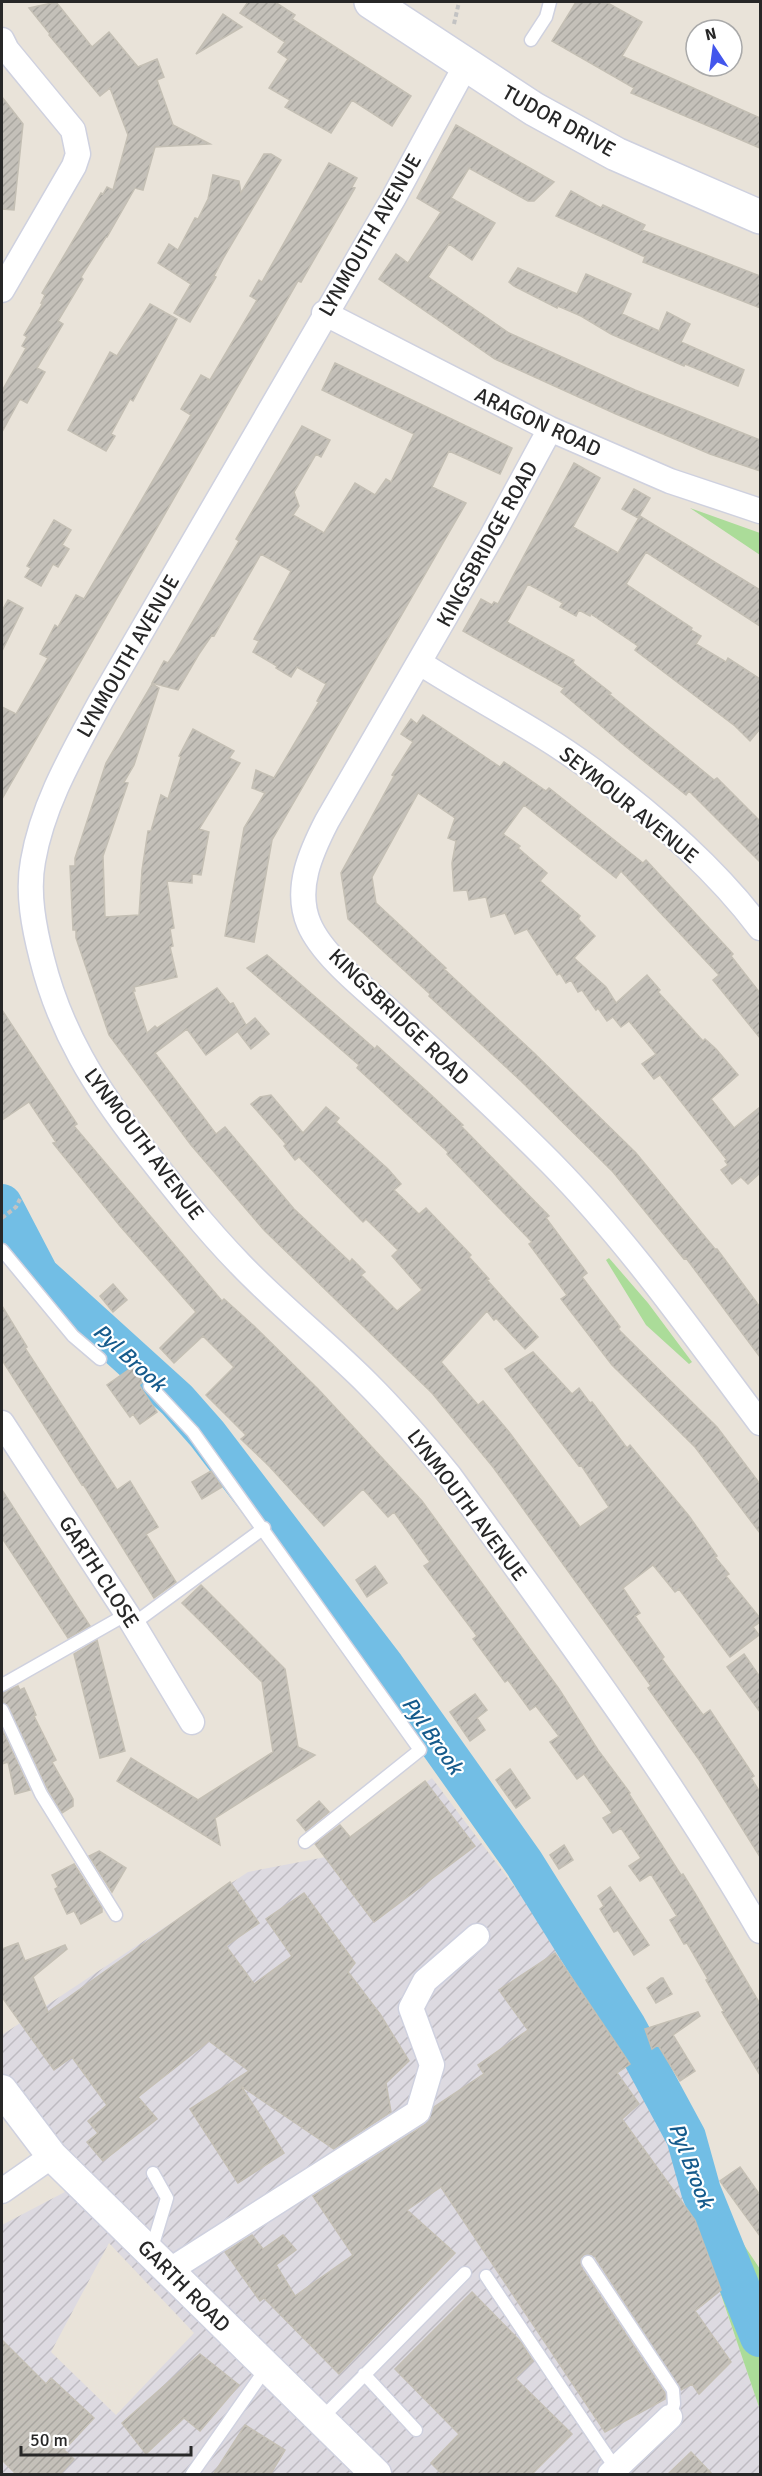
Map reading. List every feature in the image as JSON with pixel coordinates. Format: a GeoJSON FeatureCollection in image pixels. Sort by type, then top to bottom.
{"type":"FeatureCollection","features":[{"type":"Feature","properties":{"kind":"main road","name":"TUDOR DRIVE"},"geometry":{"type":"LineString","coordinates":[[370,2],[534,109],[616,154],[760,217]]}},
{"type":"Feature","properties":{"kind":"street"},"geometry":{"type":"LineString","coordinates":[[2,40],[7,50],[73,130],[78,154],[74,166],[2,290]]}},
{"type":"Feature","properties":{"kind":"street","name":"LYNMOUTH AVENUE"},"geometry":{"type":"LineString","coordinates":[[466,65],[393,199],[100,701],[63,771],[48,807],[32,863],[32,908],[44,970],[68,1033],[87,1071],[110,1105],[204,1226],[233,1257],[367,1383],[422,1442],[449,1475],[665,1777],[720,1862],[760,1931]]}},
{"type":"Feature","properties":{"kind":"street","name":"ARAGON ROAD"},"geometry":{"type":"LineString","coordinates":[[324,314],[550,429],[670,481],[760,511]]}},
{"type":"Feature","properties":{"kind":"street","name":"KINGSBRIDGE ROAD"},"geometry":{"type":"LineString","coordinates":[[550,429],[420,663],[327,821],[315,846],[303,885],[304,909],[317,939],[350,975],[503,1116],[600,1214],[668,1299],[760,1423]]}},
{"type":"Feature","properties":{"kind":"street","name":"SEYMOUR AVENUE"},"geometry":{"type":"LineString","coordinates":[[420,663],[591,768],[689,850],[748,912],[760,928]]}},
{"type":"Feature","properties":{"kind":"street","name":"GARTH CLOSE"},"geometry":{"type":"LineString","coordinates":[[2,1423],[130,1619],[192,1722]]}},
{"type":"Feature","properties":{"kind":"street"},"geometry":{"type":"LineString","coordinates":[[160,2261],[418,2112],[432,2064],[411,2008],[425,1981],[477,1936]]}},
{"type":"Feature","properties":{"kind":"street","name":"GARTH ROAD"},"geometry":{"type":"LineString","coordinates":[[2,2090],[52,2156],[376,2475]]}},
{"type":"Feature","properties":{"kind":"street"},"geometry":{"type":"LineString","coordinates":[[2,2191],[52,2156]]}},
{"type":"Feature","properties":{"kind":"street"},"geometry":{"type":"LineString","coordinates":[[613,2472],[670,2417]]}},
{"type":"Feature","properties":{"kind":"lane"},"geometry":{"type":"LineString","coordinates":[[531,40],[546,17],[550,2]]}},
{"type":"Feature","properties":{"kind":"lane"},"geometry":{"type":"LineString","coordinates":[[2,1250],[73,1336],[100,1359]]}},
{"type":"Feature","properties":{"kind":"lane"},"geometry":{"type":"LineString","coordinates":[[150,1386],[193,1432],[264,1528],[420,1750],[305,1842]]}},
{"type":"Feature","properties":{"kind":"lane"},"geometry":{"type":"LineString","coordinates":[[2,1685],[130,1619],[264,1528]]}},
{"type":"Feature","properties":{"kind":"lane"},"geometry":{"type":"LineString","coordinates":[[2,1710],[41,1794],[116,1915]]}},
{"type":"Feature","properties":{"kind":"lane"},"geometry":{"type":"LineString","coordinates":[[153,2173],[167,2198],[160,2261]]}},
{"type":"Feature","properties":{"kind":"lane"},"geometry":{"type":"LineString","coordinates":[[588,2262],[673,2390],[674,2404],[670,2417]]}},
{"type":"Feature","properties":{"kind":"lane"},"geometry":{"type":"LineString","coordinates":[[320,2420],[465,2273]]}},
{"type":"Feature","properties":{"kind":"lane"},"geometry":{"type":"LineString","coordinates":[[486,2276],[613,2472]]}},
{"type":"Feature","properties":{"kind":"lane"},"geometry":{"type":"LineString","coordinates":[[192,2475],[267,2367]]}},
{"type":"Feature","properties":{"kind":"lane"},"geometry":{"type":"LineString","coordinates":[[364,2374],[416,2430]]}},
{"type":"Feature","properties":{"kind":"path"},"geometry":{"type":"LineString","coordinates":[[454,24],[459,2]]}},
{"type":"Feature","properties":{"kind":"path"},"geometry":{"type":"LineString","coordinates":[[2,1218],[16,1207],[20,1199]]}},
{"type":"Feature","properties":{"kind":"shaded area"},"geometry":{"type":"Polygon","coordinates":[[[432,1778],[623,2030],[661,2119],[760,2410],[760,2474],[2,2474],[2,2225],[80,2184],[2,2090],[2,2035],[248,1872],[326,1857],[432,1778]],[[109,2243],[51,2352],[116,2415],[194,2333],[109,2243]]]}},
{"type":"Feature","properties":{"kind":"green space"},"geometry":{"type":"Polygon","coordinates":[[[690,508],[760,533],[760,555],[690,508]]]}},
{"type":"Feature","properties":{"kind":"green space"},"geometry":{"type":"Polygon","coordinates":[[[609,1258],[648,1303],[692,1362],[689,1364],[646,1325],[606,1260],[609,1258]]]}},
{"type":"Feature","properties":{"kind":"green space"},"geometry":{"type":"Polygon","coordinates":[[[702,2182],[760,2269],[760,2410],[684,2185],[702,2182]]]}},
{"type":"Feature","properties":{"kind":"building"},"geometry":{"type":"Polygon","coordinates":[[[56,2],[92,47],[109,32],[138,67],[157,59],[164,77],[157,80],[173,125],[210,144],[155,147],[143,190],[135,188],[81,277],[83,279],[58,321],[63,324],[37,368],[45,372],[27,403],[20,399],[2,432],[2,391],[26,348],[22,346],[27,337],[24,335],[43,303],[41,303],[45,295],[42,293],[101,193],[103,194],[107,187],[113,190],[128,135],[110,88],[100,96],[29,8],[56,2]]]}},
{"type":"Feature","properties":{"kind":"building"},"geometry":{"type":"Polygon","coordinates":[[[248,2],[275,2],[295,15],[292,19],[411,96],[392,126],[352,100],[331,133],[285,107],[290,100],[269,88],[288,59],[278,52],[285,42],[240,13],[248,2]]]}},
{"type":"Feature","properties":{"kind":"building"},"geometry":{"type":"Polygon","coordinates":[[[576,2],[606,2],[642,22],[622,56],[760,118],[760,148],[631,93],[634,88],[552,41],[576,2]]]}},
{"type":"Feature","properties":{"kind":"building"},"geometry":{"type":"Polygon","coordinates":[[[223,14],[242,27],[196,54],[223,14]]]}},
{"type":"Feature","properties":{"kind":"building"},"geometry":{"type":"Polygon","coordinates":[[[2,97],[23,124],[14,210],[2,209],[2,97]]]}},
{"type":"Feature","properties":{"kind":"building"},"geometry":{"type":"Polygon","coordinates":[[[456,125],[554,182],[534,201],[528,201],[469,168],[451,198],[495,223],[472,260],[449,244],[428,277],[509,333],[635,390],[760,440],[760,471],[710,454],[495,359],[379,279],[396,254],[408,263],[441,212],[417,198],[456,125]]]}},
{"type":"Feature","properties":{"kind":"building"},"geometry":{"type":"Polygon","coordinates":[[[264,154],[271,154],[281,160],[224,257],[214,276],[216,277],[190,322],[174,313],[191,284],[158,263],[169,244],[178,250],[195,218],[198,219],[208,199],[213,175],[239,181],[241,193],[264,154]]]}},
{"type":"Feature","properties":{"kind":"building"},"geometry":{"type":"Polygon","coordinates":[[[329,163],[357,178],[352,187],[355,188],[301,282],[298,281],[2,799],[2,707],[16,714],[48,658],[40,654],[55,625],[58,627],[76,595],[84,599],[191,415],[181,409],[201,375],[210,380],[257,300],[250,296],[259,280],[262,282],[329,163]]]}},
{"type":"Feature","properties":{"kind":"building"},"geometry":{"type":"Polygon","coordinates":[[[571,191],[601,208],[603,205],[645,225],[642,230],[760,276],[760,308],[643,262],[645,257],[556,216],[571,191]]]}},
{"type":"Feature","properties":{"kind":"building"},"geometry":{"type":"Polygon","coordinates":[[[518,268],[577,294],[586,274],[631,294],[622,314],[659,331],[667,312],[690,324],[681,342],[744,370],[738,386],[685,364],[684,366],[611,334],[581,316],[558,306],[557,308],[514,286],[509,282],[518,268]]]}},
{"type":"Feature","properties":{"kind":"building"},"geometry":{"type":"Polygon","coordinates":[[[150,304],[177,319],[133,401],[130,399],[111,434],[115,436],[106,451],[68,430],[110,352],[117,356],[150,304]]]}},
{"type":"Feature","properties":{"kind":"building"},"geometry":{"type":"Polygon","coordinates":[[[335,363],[512,448],[500,474],[449,451],[432,487],[466,503],[272,840],[254,942],[225,936],[244,828],[265,793],[252,788],[256,770],[274,778],[319,702],[317,701],[326,684],[297,667],[291,677],[253,652],[259,641],[254,639],[291,571],[261,554],[214,636],[212,635],[199,654],[178,690],[152,683],[164,661],[168,663],[174,654],[239,541],[236,539],[302,426],[330,440],[321,457],[316,454],[294,492],[299,506],[293,515],[324,533],[355,483],[375,495],[386,479],[391,482],[414,434],[322,390],[335,363]]]}},
{"type":"Feature","properties":{"kind":"building"},"geometry":{"type":"Polygon","coordinates":[[[574,463],[600,478],[573,527],[618,553],[640,516],[760,590],[760,626],[646,552],[626,584],[692,628],[691,630],[701,636],[696,644],[726,662],[728,658],[760,679],[760,729],[750,741],[735,726],[635,650],[638,646],[591,614],[590,616],[579,610],[576,616],[560,607],[563,603],[528,584],[507,622],[574,660],[573,663],[611,693],[609,694],[714,780],[717,778],[760,821],[760,862],[689,791],[686,795],[625,746],[561,692],[564,688],[463,631],[481,599],[492,605],[494,602],[498,604],[574,463]]]}},
{"type":"Feature","properties":{"kind":"building"},"geometry":{"type":"Polygon","coordinates":[[[634,489],[650,498],[638,518],[622,509],[634,489]]]}},
{"type":"Feature","properties":{"kind":"building"},"geometry":{"type":"Polygon","coordinates":[[[54,520],[71,530],[62,545],[69,549],[58,567],[53,564],[41,586],[25,577],[31,568],[27,566],[54,520]]]}},
{"type":"Feature","properties":{"kind":"building"},"geometry":{"type":"Polygon","coordinates":[[[8,600],[23,608],[2,651],[2,611],[8,600]]]}},
{"type":"Feature","properties":{"kind":"building"},"geometry":{"type":"Polygon","coordinates":[[[152,684],[159,688],[134,765],[124,782],[128,783],[103,856],[105,917],[139,915],[142,870],[148,831],[151,831],[161,795],[168,799],[181,757],[179,756],[193,729],[234,751],[229,758],[240,763],[199,829],[209,832],[201,875],[192,874],[192,883],[167,881],[174,928],[170,929],[173,946],[170,947],[177,977],[134,987],[135,991],[133,991],[147,1033],[217,988],[230,1004],[233,1003],[246,1025],[206,1055],[187,1029],[155,1053],[216,1134],[225,1127],[294,1209],[350,1262],[352,1259],[365,1272],[361,1275],[397,1311],[422,1290],[392,1256],[398,1250],[366,1219],[363,1222],[299,1157],[295,1160],[284,1146],[286,1144],[251,1104],[260,1097],[271,1095],[303,1133],[326,1107],[339,1118],[336,1122],[388,1169],[401,1184],[394,1190],[419,1214],[426,1208],[471,1255],[469,1257],[489,1279],[487,1280],[538,1337],[525,1349],[487,1311],[441,1362],[478,1405],[483,1401],[580,1527],[609,1507],[581,1465],[579,1466],[505,1369],[533,1352],[572,1394],[579,1388],[627,1448],[630,1445],[689,1516],[717,1556],[715,1557],[729,1574],[726,1576],[760,1618],[760,1622],[753,1627],[759,1635],[730,1657],[679,1589],[675,1592],[653,1565],[623,1588],[640,1613],[635,1616],[664,1657],[662,1659],[703,1715],[710,1710],[754,1776],[751,1778],[760,1792],[760,1857],[700,1761],[648,1688],[651,1686],[493,1467],[432,1393],[264,1230],[191,1145],[109,1035],[76,938],[76,930],[73,930],[70,866],[75,866],[75,858],[106,763],[152,684]]]}},
{"type":"Feature","properties":{"kind":"building"},"geometry":{"type":"Polygon","coordinates":[[[423,715],[500,767],[504,762],[546,791],[549,788],[643,863],[646,860],[733,954],[731,956],[760,993],[760,1038],[713,980],[719,975],[621,871],[616,878],[524,805],[503,834],[520,846],[518,848],[547,873],[540,881],[580,916],[578,919],[595,936],[574,958],[606,987],[616,1003],[647,975],[660,990],[658,992],[703,1041],[705,1039],[716,1049],[738,1075],[711,1099],[734,1128],[760,1107],[760,1173],[748,1184],[741,1177],[732,1184],[721,1170],[728,1165],[725,1161],[727,1160],[660,1075],[654,1079],[642,1064],[656,1054],[629,1021],[621,1027],[613,1017],[607,1021],[582,990],[578,992],[571,980],[566,983],[560,973],[557,975],[527,929],[515,934],[505,913],[491,917],[486,897],[469,900],[467,890],[454,891],[452,863],[456,841],[448,838],[455,818],[418,793],[372,877],[376,903],[636,1153],[717,1249],[760,1307],[760,1357],[686,1258],[684,1259],[613,1172],[521,1081],[429,996],[430,994],[348,919],[341,873],[394,776],[392,775],[413,742],[401,734],[411,719],[417,724],[423,715]]]}},
{"type":"Feature","properties":{"kind":"building"},"geometry":{"type":"Polygon","coordinates":[[[267,955],[375,1049],[377,1046],[428,1092],[463,1125],[461,1126],[549,1216],[546,1218],[587,1273],[582,1277],[620,1327],[618,1329],[717,1427],[760,1484],[760,1533],[695,1447],[612,1365],[561,1299],[567,1295],[529,1244],[532,1242],[447,1154],[448,1152],[357,1068],[359,1065],[247,968],[267,955]]]}},
{"type":"Feature","properties":{"kind":"building"},"geometry":{"type":"Polygon","coordinates":[[[2,1010],[77,1124],[74,1126],[222,1301],[224,1299],[254,1326],[318,1389],[422,1501],[559,1689],[598,1750],[630,1793],[681,1875],[683,1874],[760,2004],[760,2075],[722,2012],[724,2011],[706,1980],[708,1979],[687,1943],[684,1944],[670,1920],[677,1916],[651,1874],[640,1881],[629,1866],[641,1858],[621,1828],[613,1833],[603,1818],[612,1813],[584,1774],[577,1779],[550,1742],[559,1736],[536,1706],[530,1710],[508,1680],[505,1682],[473,1639],[477,1636],[424,1566],[430,1562],[394,1512],[388,1517],[363,1489],[324,1526],[241,1439],[246,1435],[206,1395],[234,1367],[203,1336],[174,1363],[160,1348],[196,1312],[120,1226],[53,1143],[56,1142],[29,1102],[2,1120],[2,1010]]]}},
{"type":"Feature","properties":{"kind":"building"},"geometry":{"type":"Polygon","coordinates":[[[255,1018],[269,1034],[251,1049],[238,1032],[255,1018]]]}},
{"type":"Feature","properties":{"kind":"building"},"geometry":{"type":"Polygon","coordinates":[[[113,1284],[127,1300],[113,1312],[100,1296],[113,1284]]]}},
{"type":"Feature","properties":{"kind":"building"},"geometry":{"type":"Polygon","coordinates":[[[2,1306],[27,1347],[25,1348],[117,1490],[130,1481],[158,1527],[146,1534],[176,1582],[154,1598],[2,1360],[2,1306]]]}},
{"type":"Feature","properties":{"kind":"building"},"geometry":{"type":"Polygon","coordinates":[[[134,1366],[144,1381],[139,1385],[157,1412],[140,1424],[133,1414],[130,1417],[107,1385],[134,1366]]]}},
{"type":"Feature","properties":{"kind":"building"},"geometry":{"type":"Polygon","coordinates":[[[211,1471],[222,1487],[202,1499],[192,1482],[211,1471]]]}},
{"type":"Feature","properties":{"kind":"building"},"geometry":{"type":"Polygon","coordinates":[[[2,1490],[90,1626],[68,1638],[2,1538],[2,1490]]]}},
{"type":"Feature","properties":{"kind":"building"},"geometry":{"type":"Polygon","coordinates":[[[375,1566],[387,1583],[367,1597],[356,1580],[375,1566]]]}},
{"type":"Feature","properties":{"kind":"building"},"geometry":{"type":"Polygon","coordinates":[[[201,1585],[285,1669],[298,1747],[315,1755],[215,1818],[220,1845],[117,1781],[131,1758],[198,1800],[273,1752],[262,1682],[182,1603],[201,1585]]]}},
{"type":"Feature","properties":{"kind":"building"},"geometry":{"type":"Polygon","coordinates":[[[97,1640],[125,1751],[100,1758],[74,1654],[97,1640]]]}},
{"type":"Feature","properties":{"kind":"building"},"geometry":{"type":"Polygon","coordinates":[[[744,1654],[760,1677],[760,1712],[727,1667],[744,1654]]]}},
{"type":"Feature","properties":{"kind":"building"},"geometry":{"type":"Polygon","coordinates":[[[18,1686],[20,1690],[24,1688],[36,1715],[34,1716],[56,1760],[52,1762],[73,1799],[73,1806],[62,1813],[48,1790],[9,1707],[2,1702],[2,1693],[18,1686]]]}},
{"type":"Feature","properties":{"kind":"building"},"geometry":{"type":"Polygon","coordinates":[[[475,1694],[487,1710],[477,1718],[485,1730],[470,1741],[450,1712],[475,1694]]]}},
{"type":"Feature","properties":{"kind":"building"},"geometry":{"type":"Polygon","coordinates":[[[2,1729],[30,1790],[15,1794],[8,1762],[2,1764],[2,1729]]]}},
{"type":"Feature","properties":{"kind":"building"},"geometry":{"type":"Polygon","coordinates":[[[510,1769],[530,1798],[516,1808],[496,1780],[510,1769]]]}},
{"type":"Feature","properties":{"kind":"building"},"geometry":{"type":"Polygon","coordinates":[[[425,1781],[475,1846],[374,1922],[315,1844],[340,1825],[350,1837],[425,1781]]]}},
{"type":"Feature","properties":{"kind":"building"},"geometry":{"type":"Polygon","coordinates":[[[319,1801],[329,1812],[306,1831],[297,1820],[319,1801]]]}},
{"type":"Feature","properties":{"kind":"building"},"geometry":{"type":"Polygon","coordinates":[[[564,1845],[573,1860],[559,1869],[550,1855],[564,1845]]]}},
{"type":"Feature","properties":{"kind":"building"},"geometry":{"type":"Polygon","coordinates":[[[99,1851],[126,1868],[112,1892],[89,1856],[99,1851]]]}},
{"type":"Feature","properties":{"kind":"building"},"geometry":{"type":"Polygon","coordinates":[[[74,1864],[102,1908],[102,1912],[81,1924],[74,1911],[67,1914],[55,1889],[58,1887],[52,1875],[74,1864]]]}},
{"type":"Feature","properties":{"kind":"building"},"geometry":{"type":"Polygon","coordinates":[[[230,1882],[259,1923],[226,1946],[254,1984],[292,1956],[266,1919],[304,1893],[355,1963],[348,1972],[380,2014],[409,2061],[386,2083],[391,2112],[334,2149],[241,2086],[284,2153],[238,2183],[190,2109],[249,2071],[209,2041],[138,2097],[157,2119],[103,2161],[87,2142],[98,2133],[88,2121],[107,2105],[72,2057],[54,2070],[4,2000],[2,1995],[2,1949],[18,1943],[25,1961],[65,1945],[67,1949],[33,1977],[48,2012],[230,1882]]]}},
{"type":"Feature","properties":{"kind":"building"},"geometry":{"type":"Polygon","coordinates":[[[610,1887],[649,1945],[634,1955],[618,1930],[614,1932],[600,1909],[604,1906],[598,1896],[610,1887]]]}},
{"type":"Feature","properties":{"kind":"building"},"geometry":{"type":"Polygon","coordinates":[[[555,1953],[630,2064],[617,2073],[639,2104],[622,2119],[695,2220],[721,2290],[695,2311],[731,2362],[699,2394],[692,2384],[681,2390],[595,2257],[591,2254],[584,2255],[580,2259],[581,2267],[665,2393],[665,2399],[605,2432],[441,2187],[407,2210],[455,2253],[339,2374],[264,2298],[260,2301],[225,2252],[252,2235],[263,2249],[283,2235],[296,2250],[276,2265],[295,2296],[353,2255],[313,2196],[426,2124],[434,2107],[484,2074],[478,2065],[528,2030],[499,1990],[555,1953]]]}},
{"type":"Feature","properties":{"kind":"building"},"geometry":{"type":"Polygon","coordinates":[[[661,1978],[672,1994],[656,2003],[647,1988],[661,1978]]]}},
{"type":"Feature","properties":{"kind":"building"},"geometry":{"type":"Polygon","coordinates":[[[698,2012],[700,2016],[673,2035],[695,2071],[680,2081],[658,2045],[652,2049],[645,2029],[698,2012]]]}},
{"type":"Feature","properties":{"kind":"building"},"geometry":{"type":"Polygon","coordinates":[[[740,2167],[760,2195],[760,2236],[720,2181],[740,2167]]]}},
{"type":"Feature","properties":{"kind":"building"},"geometry":{"type":"Polygon","coordinates":[[[472,2292],[520,2341],[533,2361],[515,2378],[572,2434],[531,2475],[443,2475],[431,2463],[459,2434],[395,2369],[472,2292]]]}},
{"type":"Feature","properties":{"kind":"building"},"geometry":{"type":"Polygon","coordinates":[[[2,2340],[46,2384],[51,2378],[94,2418],[64,2450],[74,2459],[59,2475],[17,2475],[2,2460],[2,2340]]]}},
{"type":"Feature","properties":{"kind":"building"},"geometry":{"type":"Polygon","coordinates":[[[200,2354],[239,2385],[200,2431],[184,2418],[146,2454],[122,2423],[200,2354]]]}},
{"type":"Feature","properties":{"kind":"building"},"geometry":{"type":"Polygon","coordinates":[[[245,2425],[285,2450],[270,2475],[213,2475],[245,2425]]]}},
{"type":"Feature","properties":{"kind":"building"},"geometry":{"type":"Polygon","coordinates":[[[691,2452],[713,2475],[667,2475],[691,2452]]]}},
{"type":"Feature","properties":{"kind":"waterway","name":"Pyl Brook"},"geometry":{"type":"LineString","coordinates":[[2,1204],[39,1275],[177,1400],[207,1434],[385,1667],[524,1863],[626,2026],[686,2137],[701,2191],[760,2337]]}}]}
